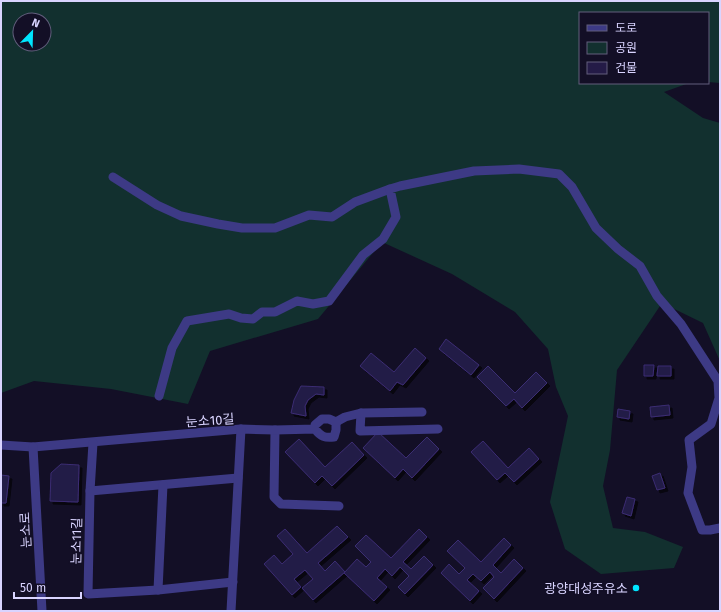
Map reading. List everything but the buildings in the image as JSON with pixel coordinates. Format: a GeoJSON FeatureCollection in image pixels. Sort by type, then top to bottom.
{"type":"FeatureCollection","features":[{"type":"Feature","properties":{"kind":"street"},"geometry":{"type":"LineString","coordinates":[[113,177],[157,205],[181,216],[242,228],[275,228],[309,215],[332,218],[355,202],[390,189],[474,171],[519,169],[559,174],[572,187],[596,228],[618,249],[640,266],[657,296],[681,324],[718,381],[719,398],[711,424],[689,440],[692,467],[688,492],[702,530],[720,528]]}},
{"type":"Feature","properties":{"kind":"street"},"geometry":{"type":"LineString","coordinates":[[159,396],[172,348],[187,322],[229,314],[241,318],[254,319],[262,312],[275,312],[297,301],[313,304],[329,301],[363,255],[383,239],[396,218],[390,189]]}},
{"type":"Feature","properties":{"kind":"street"},"geometry":{"type":"LineString","coordinates":[[336,422],[345,417],[361,413],[422,412]]}},
{"type":"Feature","properties":{"kind":"street"},"geometry":{"type":"LineString","coordinates":[[361,413],[360,431],[438,429]]}},
{"type":"Feature","properties":{"kind":"street"},"geometry":{"type":"LineString","coordinates":[[322,419],[329,419],[336,422],[334,437],[326,438],[319,435],[315,430],[315,425],[322,419]]}},
{"type":"Feature","properties":{"kind":"street"},"geometry":{"type":"LineString","coordinates":[[241,429],[315,430]]}},
{"type":"Feature","properties":{"kind":"street","name":"눈소10길"},"geometry":{"type":"LineString","coordinates":[[1,445],[33,447],[241,429],[231,611]]}},
{"type":"Feature","properties":{"kind":"street"},"geometry":{"type":"LineString","coordinates":[[275,430],[274,497],[281,504],[339,506]]}},
{"type":"Feature","properties":{"kind":"street"},"geometry":{"type":"LineString","coordinates":[[93,443],[90,491],[238,478]]}},
{"type":"Feature","properties":{"kind":"street","name":"눈소로"},"geometry":{"type":"LineString","coordinates":[[33,447],[42,611]]}},
{"type":"Feature","properties":{"kind":"street"},"geometry":{"type":"LineString","coordinates":[[158,590],[163,485]]}},
{"type":"Feature","properties":{"kind":"street","name":"눈소11길"},"geometry":{"type":"LineString","coordinates":[[90,491],[88,594],[158,590],[233,582]]}},
{"type":"Feature","properties":{"kind":"green space"},"geometry":{"type":"Polygon","coordinates":[[[1,1],[720,1],[720,83],[709,82],[709,12],[579,12],[579,84],[686,84],[664,92],[703,118],[720,123],[720,361],[703,323],[662,303],[617,370],[610,450],[603,486],[613,528],[645,532],[683,547],[674,568],[601,574],[565,549],[550,502],[568,416],[556,387],[548,349],[515,312],[452,274],[382,242],[318,319],[210,351],[188,404],[111,389],[34,381],[1,393],[1,1]]]}},
{"type":"Feature","properties":{"kind":"place","name":"광양대성주유소"},"geometry":{"type":"Point","coordinates":[636,588]}}]}
